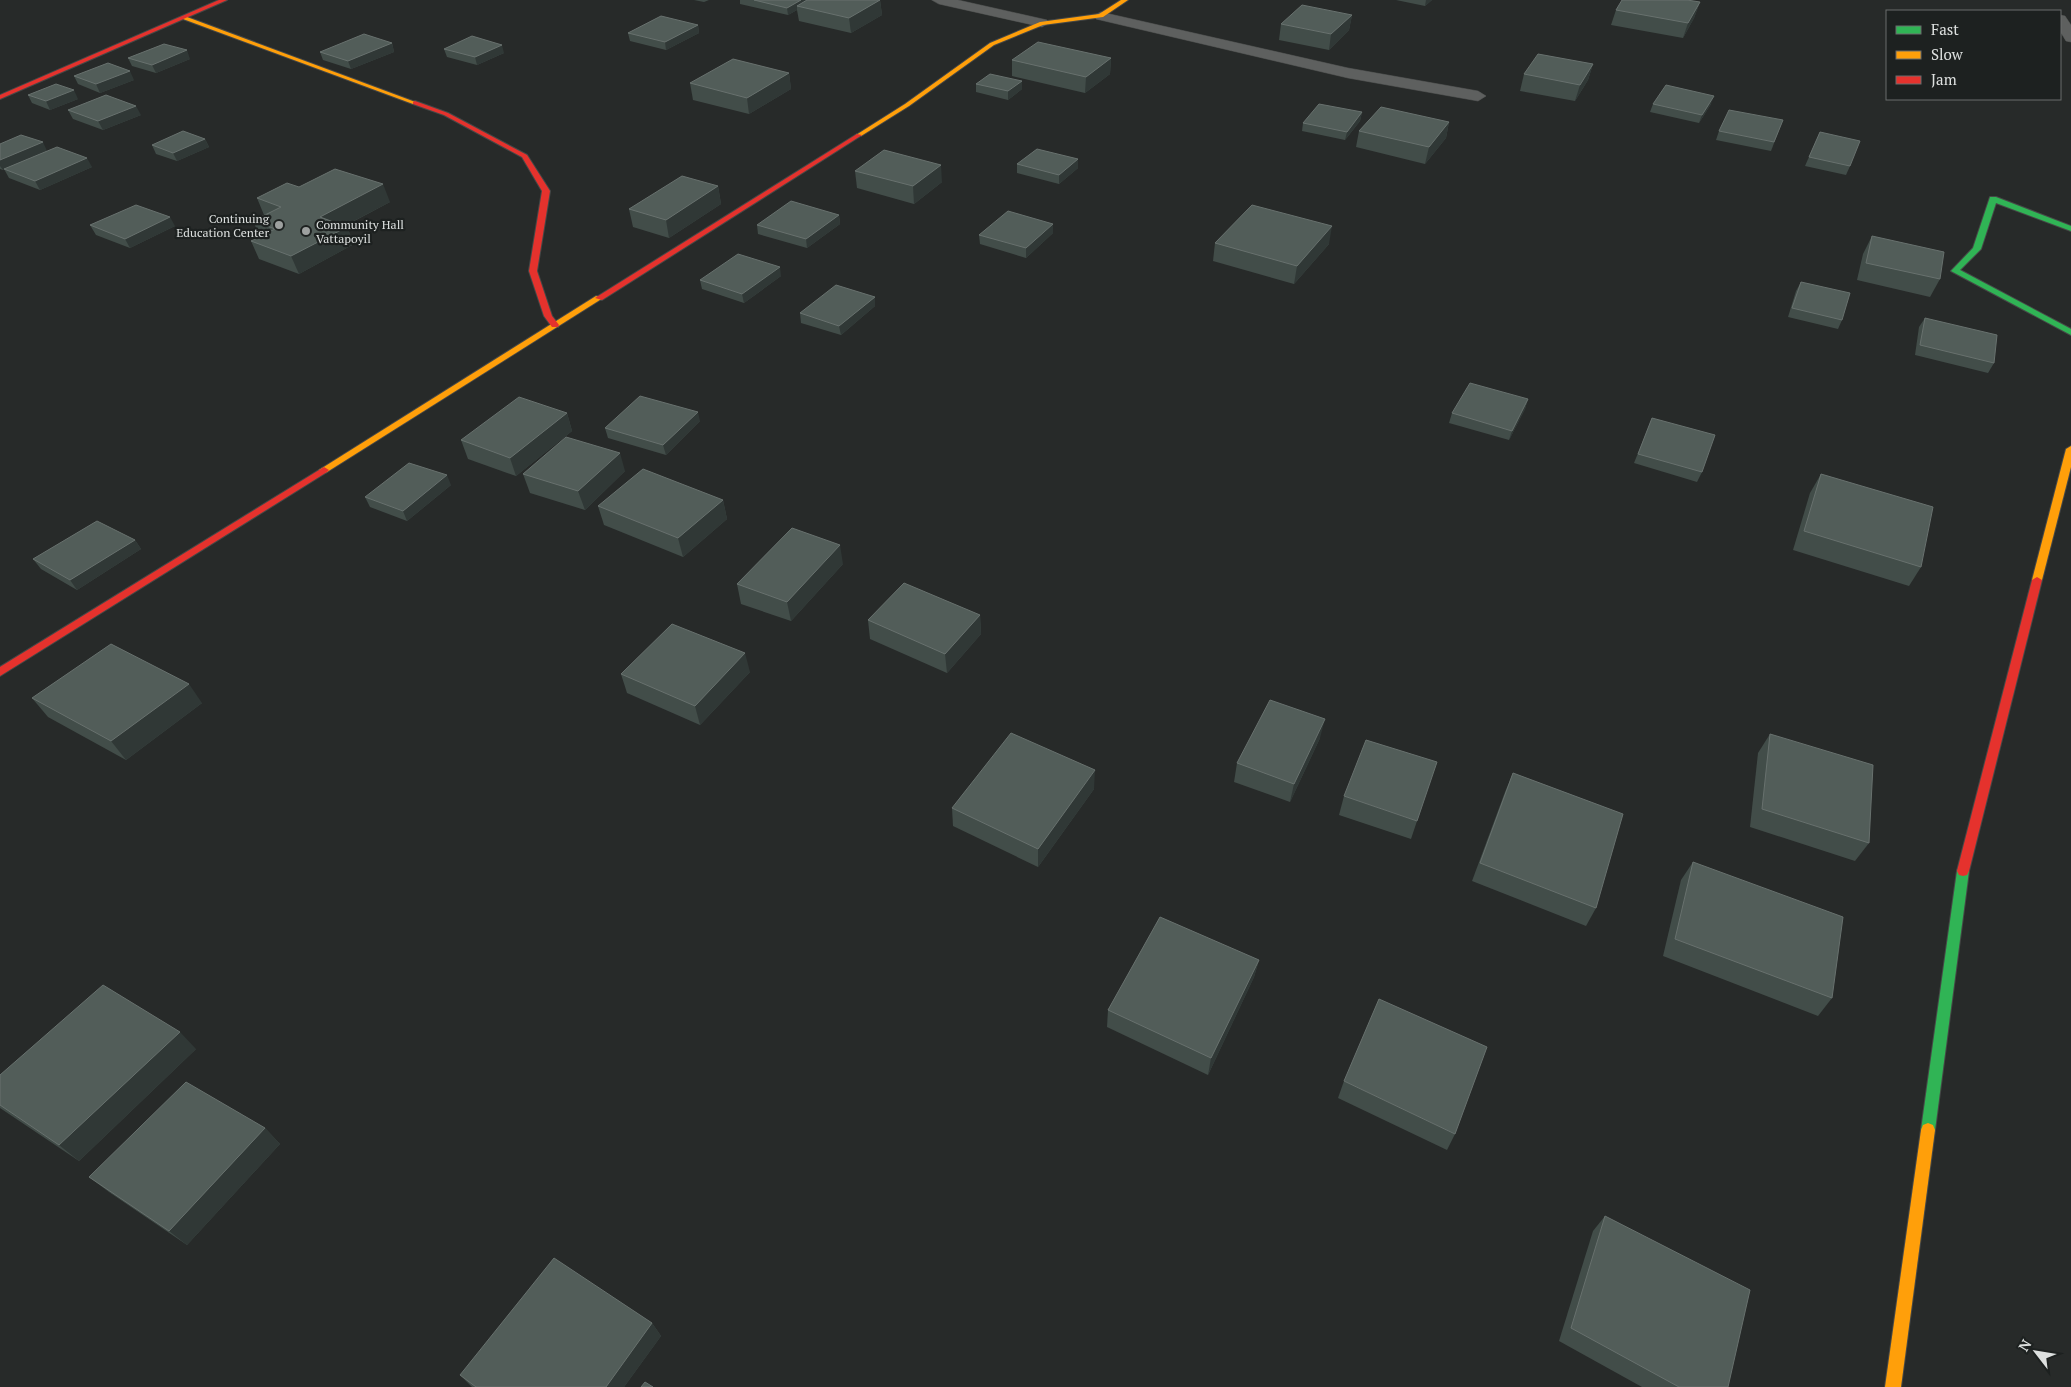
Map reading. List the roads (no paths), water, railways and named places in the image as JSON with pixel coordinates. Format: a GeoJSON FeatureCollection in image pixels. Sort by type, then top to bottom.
{"type":"FeatureCollection","features":[{"type":"Feature","properties":{"kind":"street"},"geometry":{"type":"LineString","coordinates":[[0,97],[224,0]]}},
{"type":"Feature","properties":{"kind":"street"},"geometry":{"type":"LineString","coordinates":[[938,0],[1042,23]]}},
{"type":"Feature","properties":{"kind":"street"},"geometry":{"type":"LineString","coordinates":[[1102,16],[1125,0]]}},
{"type":"Feature","properties":{"kind":"street"},"geometry":{"type":"LineString","coordinates":[[0,672],[906,105],[992,44],[1042,23],[1102,16],[1348,73],[1478,96]]}},
{"type":"Feature","properties":{"kind":"street"},"geometry":{"type":"LineString","coordinates":[[185,18],[446,114],[525,156],[546,191],[533,271],[548,316],[555,325]]}},
{"type":"Feature","properties":{"kind":"street"},"geometry":{"type":"LineString","coordinates":[[2061,21],[2071,38]]}},
{"type":"Feature","properties":{"kind":"street"},"geometry":{"type":"LineString","coordinates":[[2071,229],[1993,199],[1978,249],[1955,271],[2071,332]]}},
{"type":"Feature","properties":{"kind":"street"},"geometry":{"type":"LineString","coordinates":[[1894,1387],[1962,875],[2071,449]]}},
{"type":"Feature","properties":{"kind":"place","name":"Continuing Education Center"},"geometry":{"type":"Point","coordinates":[279,225]}},
{"type":"Feature","properties":{"kind":"place","name":"Community Hall Vattapoyil"},"geometry":{"type":"Point","coordinates":[306,231]}}]}
